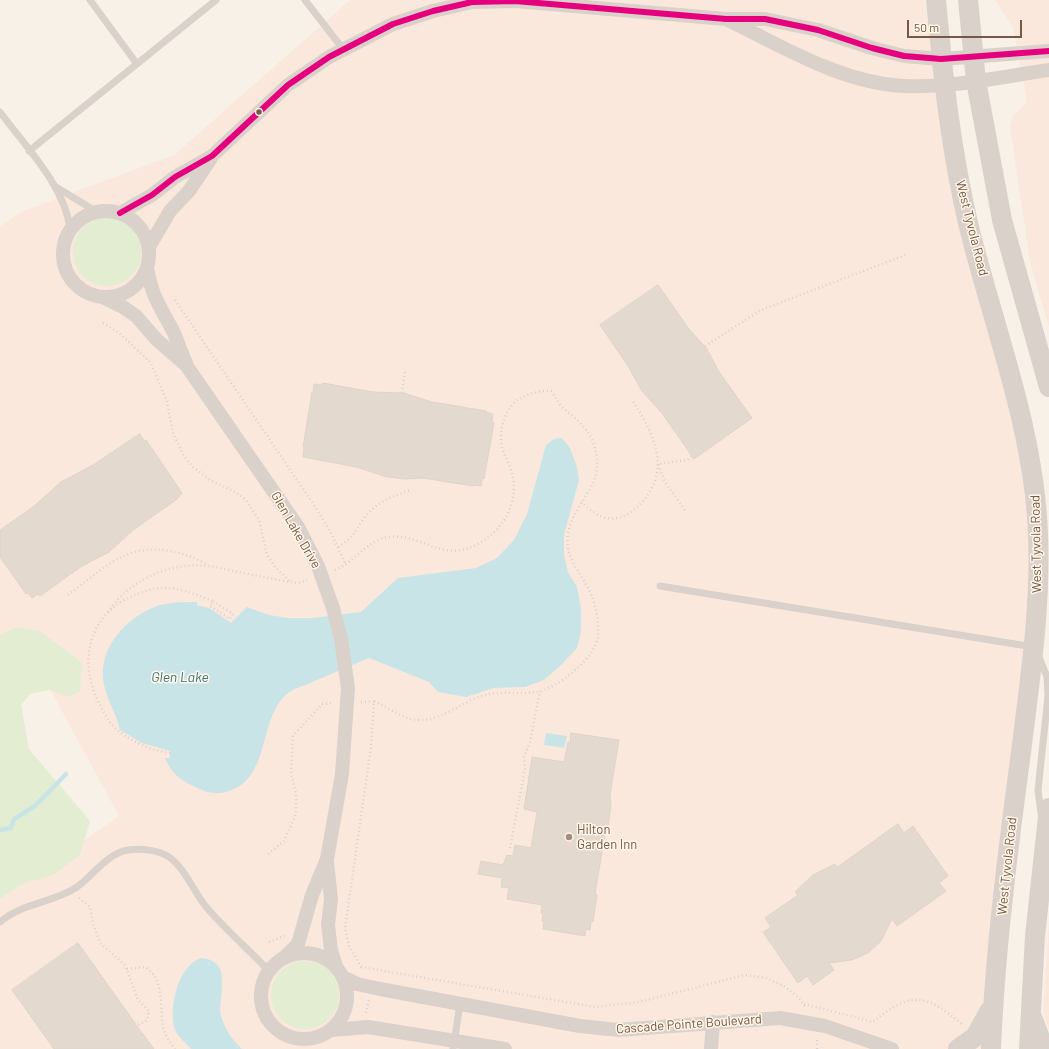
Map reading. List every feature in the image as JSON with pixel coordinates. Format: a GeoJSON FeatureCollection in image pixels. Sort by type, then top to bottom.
{"type":"FeatureCollection","features":[{"type":"Feature","properties":{"kind":"main road","name":"West Tyvola Road"},"geometry":{"type":"LineString","coordinates":[[936,0],[944,85],[955,156],[969,227],[1008,365],[1026,436],[1034,485],[1038,533],[1039,579],[1034,647],[1010,836],[991,1049]]}},
{"type":"Feature","properties":{"kind":"main road"},"geometry":{"type":"LineString","coordinates":[[968,0],[976,81],[1002,220],[1049,387]]}},
{"type":"Feature","properties":{"kind":"main road"},"geometry":{"type":"LineString","coordinates":[[1034,485],[1049,518]]}},
{"type":"Feature","properties":{"kind":"main road"},"geometry":{"type":"LineString","coordinates":[[1029,1049],[1034,936],[1049,808]]}},
{"type":"Feature","properties":{"kind":"main road"},"geometry":{"type":"LineString","coordinates":[[958,1049],[975,1037],[994,1002]]}},
{"type":"Feature","properties":{"kind":"main road"},"geometry":{"type":"LineString","coordinates":[[1031,1015],[1040,1038],[1049,1049]]}},
{"type":"Feature","properties":{"kind":"street"},"geometry":{"type":"LineString","coordinates":[[148,247],[170,211],[189,191],[212,156],[288,85],[343,49],[393,24],[433,11],[472,2],[516,0],[726,19],[765,18],[818,30],[872,48],[904,56],[941,60],[973,56],[1049,51]]}},
{"type":"Feature","properties":{"kind":"street"},"geometry":{"type":"LineString","coordinates":[[726,19],[822,65],[858,78],[904,86],[944,85],[1049,70]]}},
{"type":"Feature","properties":{"kind":"street"},"geometry":{"type":"LineString","coordinates":[[120,213],[152,195],[174,177],[212,156]]}},
{"type":"Feature","properties":{"kind":"street"},"geometry":{"type":"LineString","coordinates":[[107,210],[120,213],[132,219],[142,229],[150,254],[147,268],[141,280],[131,290],[117,296],[102,297],[87,293],[75,285],[66,272],[62,258],[64,243],[70,229],[81,218],[96,212],[107,210]]}},
{"type":"Feature","properties":{"kind":"street","name":"Glen Lake Drive"},"geometry":{"type":"LineString","coordinates":[[147,268],[150,287],[159,309],[173,331],[186,365],[298,527],[322,576],[333,608],[341,639],[348,688],[342,774],[327,859],[312,895],[307,920],[298,944],[285,957]]}},
{"type":"Feature","properties":{"kind":"street","name":"Glen Lake Drive"},"geometry":{"type":"LineString","coordinates":[[102,297],[123,307],[136,316],[157,340],[186,365]]}},
{"type":"Feature","properties":{"kind":"street","name":"Glen Lake Drive"},"geometry":{"type":"LineString","coordinates":[[327,859],[331,899],[328,925],[331,950],[339,972]]}},
{"type":"Feature","properties":{"kind":"street"},"geometry":{"type":"LineString","coordinates":[[298,953],[312,954],[325,958],[339,972],[347,990],[347,1004],[342,1018],[332,1030],[319,1037],[304,1040],[289,1037],[276,1029],[266,1018],[261,1004],[261,988],[269,971],[274,965],[285,957],[298,953]]}},
{"type":"Feature","properties":{"kind":"street","name":"Cascade Pointe Boulevard"},"geometry":{"type":"LineString","coordinates":[[339,972],[357,984],[580,1026],[618,1030],[780,1018],[839,1031],[892,1049]]}},
{"type":"Feature","properties":{"kind":"street"},"geometry":{"type":"LineString","coordinates":[[710,1049],[713,1022]]}},
{"type":"Feature","properties":{"kind":"street"},"geometry":{"type":"LineString","coordinates":[[332,1030],[368,1027],[454,1045],[505,1049]]}},
{"type":"Feature","properties":{"kind":"lane"},"geometry":{"type":"LineString","coordinates":[[90,0],[137,64]]}},
{"type":"Feature","properties":{"kind":"lane"},"geometry":{"type":"LineString","coordinates":[[30,152],[216,0]]}},
{"type":"Feature","properties":{"kind":"lane"},"geometry":{"type":"LineString","coordinates":[[305,0],[343,49]]}},
{"type":"Feature","properties":{"kind":"lane"},"geometry":{"type":"LineString","coordinates":[[0,112],[56,187],[69,217],[70,229]]}},
{"type":"Feature","properties":{"kind":"lane"},"geometry":{"type":"LineString","coordinates":[[56,187],[96,212]]}},
{"type":"Feature","properties":{"kind":"lane"},"geometry":{"type":"LineString","coordinates":[[660,586],[1034,647],[1046,677],[1048,696],[1038,790],[1046,841]]}},
{"type":"Feature","properties":{"kind":"lane"},"geometry":{"type":"LineString","coordinates":[[0,922],[10,914],[35,904],[56,898],[115,855],[127,850],[150,850],[170,858],[178,866],[208,909],[269,971]]}},
{"type":"Feature","properties":{"kind":"lane"},"geometry":{"type":"LineString","coordinates":[[454,1045],[460,1004]]}},
{"type":"Feature","properties":{"kind":"path"},"geometry":{"type":"LineString","coordinates":[[705,346],[761,310],[908,254]]}},
{"type":"Feature","properties":{"kind":"path"},"geometry":{"type":"LineString","coordinates":[[171,295],[314,505],[338,547],[346,565]]}},
{"type":"Feature","properties":{"kind":"path"},"geometry":{"type":"LineString","coordinates":[[103,323],[119,333],[151,363],[167,402],[173,433],[184,456],[193,467],[210,480],[239,494],[252,508],[259,520],[267,555],[276,568],[292,582]]}},
{"type":"Feature","properties":{"kind":"path"},"geometry":{"type":"LineString","coordinates":[[402,393],[405,371]]}},
{"type":"Feature","properties":{"kind":"path"},"geometry":{"type":"LineString","coordinates":[[170,753],[151,748],[126,736],[109,721],[97,700],[89,675],[88,653],[95,633],[115,601],[136,582],[165,570],[186,566],[208,566],[298,583],[322,576],[346,565],[363,549],[377,541],[389,537],[400,537],[440,550],[459,552],[481,543],[493,534],[506,518],[513,496],[512,473],[502,448],[502,426],[510,407],[519,398],[529,394],[549,390],[562,407],[582,424],[593,443],[597,462],[597,474],[592,486],[581,502],[568,534],[573,564],[589,590],[594,602],[598,635],[596,646],[591,655],[557,682],[540,691],[484,695],[468,700],[430,720],[421,720],[402,716],[374,701]]}},
{"type":"Feature","properties":{"kind":"path"},"geometry":{"type":"LineString","coordinates":[[632,400],[646,421],[653,437],[658,464],[665,482],[685,510]]}},
{"type":"Feature","properties":{"kind":"path"},"geometry":{"type":"LineString","coordinates":[[658,464],[687,460],[692,456]]}},
{"type":"Feature","properties":{"kind":"path"},"geometry":{"type":"LineString","coordinates":[[581,502],[599,515],[608,518],[615,518],[623,515],[642,502],[652,489],[657,475],[658,464]]}},
{"type":"Feature","properties":{"kind":"path"},"geometry":{"type":"LineString","coordinates":[[338,547],[352,537],[363,519],[377,505],[410,490]]}},
{"type":"Feature","properties":{"kind":"path"},"geometry":{"type":"LineString","coordinates":[[68,595],[115,561],[132,552],[173,551],[188,555],[208,566]]}},
{"type":"Feature","properties":{"kind":"path"},"geometry":{"type":"LineString","coordinates":[[108,612],[132,596],[159,588],[172,588],[213,601],[233,614],[230,619],[210,606],[213,601]]}},
{"type":"Feature","properties":{"kind":"path"},"geometry":{"type":"LineString","coordinates":[[510,848],[525,769],[524,757],[530,742],[540,691]]}},
{"type":"Feature","properties":{"kind":"path"},"geometry":{"type":"LineString","coordinates":[[69,890],[90,907],[93,924],[100,943],[126,969],[138,1000],[149,1011],[147,1020],[137,1026]]}},
{"type":"Feature","properties":{"kind":"path"},"geometry":{"type":"LineString","coordinates":[[126,969],[145,967],[153,975],[162,998],[164,1032],[175,1049]]}},
{"type":"Feature","properties":{"kind":"path"},"geometry":{"type":"LineString","coordinates":[[361,967],[595,1006],[639,1002],[745,975],[766,978],[784,986],[804,1004],[817,1041],[817,1049]]}},
{"type":"Feature","properties":{"kind":"path"},"geometry":{"type":"LineString","coordinates":[[804,1004],[873,1022],[884,1013],[909,1001],[928,1001],[938,1005],[965,1027]]}},
{"type":"Feature","properties":{"kind":"shaded area"},"geometry":{"type":"Polygon","coordinates":[[[350,0],[925,0],[934,73],[996,344],[1029,503],[1031,599],[983,1049],[0,1049],[0,899],[119,816],[16,627],[0,635],[0,226],[23,211],[174,155],[350,0]]]}},
{"type":"Feature","properties":{"kind":"shaded area"},"geometry":{"type":"Polygon","coordinates":[[[995,0],[1049,0],[1049,327],[1030,262],[1010,127],[1013,116],[1027,102],[1013,27],[995,0]]]}},
{"type":"Feature","properties":{"kind":"shaded area"},"geometry":{"type":"Polygon","coordinates":[[[1049,923],[1049,1030],[1043,1010],[1049,923]]]}},
{"type":"Feature","properties":{"kind":"green space"},"geometry":{"type":"Polygon","coordinates":[[[100,218],[114,218],[126,223],[136,233],[141,245],[141,259],[136,271],[126,281],[114,286],[100,286],[88,281],[78,271],[73,259],[73,245],[78,233],[88,223],[100,218]]]}},
{"type":"Feature","properties":{"kind":"green space"},"geometry":{"type":"Polygon","coordinates":[[[16,627],[40,631],[82,663],[80,691],[70,697],[50,690],[30,694],[21,705],[29,749],[90,821],[80,855],[53,875],[22,884],[0,899],[0,635],[16,627]]]}},
{"type":"Feature","properties":{"kind":"green space"},"geometry":{"type":"Polygon","coordinates":[[[305,961],[318,964],[329,971],[336,982],[339,995],[336,1008],[329,1019],[318,1026],[305,1029],[292,1026],[281,1019],[274,1008],[271,995],[274,982],[281,971],[292,964],[305,961]]]}},
{"type":"Feature","properties":{"kind":"water","name":"Glen Lake"},"geometry":{"type":"Polygon","coordinates":[[[562,438],[570,448],[577,467],[579,480],[564,535],[564,555],[568,572],[577,587],[581,608],[581,632],[577,648],[544,680],[525,687],[494,688],[466,697],[438,692],[429,682],[369,658],[288,693],[278,704],[272,717],[258,760],[252,773],[243,784],[222,793],[205,791],[184,781],[176,775],[168,765],[165,758],[170,758],[170,751],[142,743],[120,730],[104,686],[103,667],[110,646],[116,636],[124,627],[142,613],[163,605],[192,602],[197,602],[197,605],[209,608],[231,623],[247,607],[269,615],[289,618],[313,618],[361,612],[398,578],[476,568],[497,558],[514,540],[527,514],[546,445],[554,439],[562,438]]]}},
{"type":"Feature","properties":{"kind":"water"},"geometry":{"type":"Polygon","coordinates":[[[546,733],[567,736],[564,748],[544,745],[546,733]]]}},
{"type":"Feature","properties":{"kind":"water"},"geometry":{"type":"Polygon","coordinates":[[[201,958],[211,960],[218,965],[222,980],[221,1015],[229,1034],[242,1049],[191,1049],[176,1033],[173,1021],[173,1011],[177,989],[186,969],[193,962],[201,958]]]}},
{"type":"Feature","properties":{"kind":"building"},"geometry":{"type":"Polygon","coordinates":[[[658,285],[689,329],[707,349],[719,372],[752,418],[694,459],[662,413],[642,391],[628,366],[600,325],[658,285]]]}},
{"type":"Feature","properties":{"kind":"building"},"geometry":{"type":"Polygon","coordinates":[[[323,383],[373,392],[404,393],[432,402],[486,411],[493,414],[492,422],[494,423],[484,479],[482,478],[481,486],[423,478],[405,479],[387,477],[356,467],[303,457],[303,447],[314,384],[322,385],[323,383]]]}},
{"type":"Feature","properties":{"kind":"building"},"geometry":{"type":"Polygon","coordinates":[[[140,434],[144,441],[146,440],[182,493],[176,500],[133,530],[109,552],[82,566],[40,596],[38,594],[32,598],[28,593],[26,594],[0,557],[0,530],[33,507],[61,482],[93,465],[140,434]]]}},
{"type":"Feature","properties":{"kind":"building","name":"Hilton Garden Inn"},"geometry":{"type":"Polygon","coordinates":[[[571,733],[619,740],[610,795],[611,804],[608,829],[606,828],[595,894],[597,895],[593,922],[591,921],[590,930],[586,929],[585,936],[543,929],[544,921],[542,921],[543,914],[541,913],[542,905],[507,899],[509,888],[501,887],[502,878],[478,874],[481,861],[503,865],[507,855],[513,856],[515,845],[531,848],[537,812],[524,809],[532,757],[564,762],[571,733]]]}},
{"type":"Feature","properties":{"kind":"building"},"geometry":{"type":"Polygon","coordinates":[[[898,824],[904,833],[913,826],[948,876],[939,883],[946,891],[897,926],[892,919],[881,941],[868,953],[852,960],[829,963],[834,970],[813,985],[807,976],[798,983],[763,932],[771,927],[765,918],[798,895],[795,892],[813,875],[835,864],[837,867],[898,824]]]}},
{"type":"Feature","properties":{"kind":"building"},"geometry":{"type":"Polygon","coordinates":[[[78,943],[154,1049],[54,1049],[12,990],[78,943]]]}},
{"type":"Feature","properties":{"kind":"waterway"},"geometry":{"type":"LineString","coordinates":[[0,830],[11,828],[14,819],[35,806],[66,774]]}},
{"type":"Feature","properties":{"kind":"transit line"},"geometry":{"type":"LineString","coordinates":[[120,213],[152,195],[175,177],[212,156],[288,85],[329,57],[393,24],[433,11],[472,2],[515,1],[726,19],[765,19],[818,30],[872,48],[904,56],[941,59],[1049,51]]}},
{"type":"Feature","properties":{"kind":"place","name":"Hilton Garden Inn"},"geometry":{"type":"Point","coordinates":[569,837]}}]}
